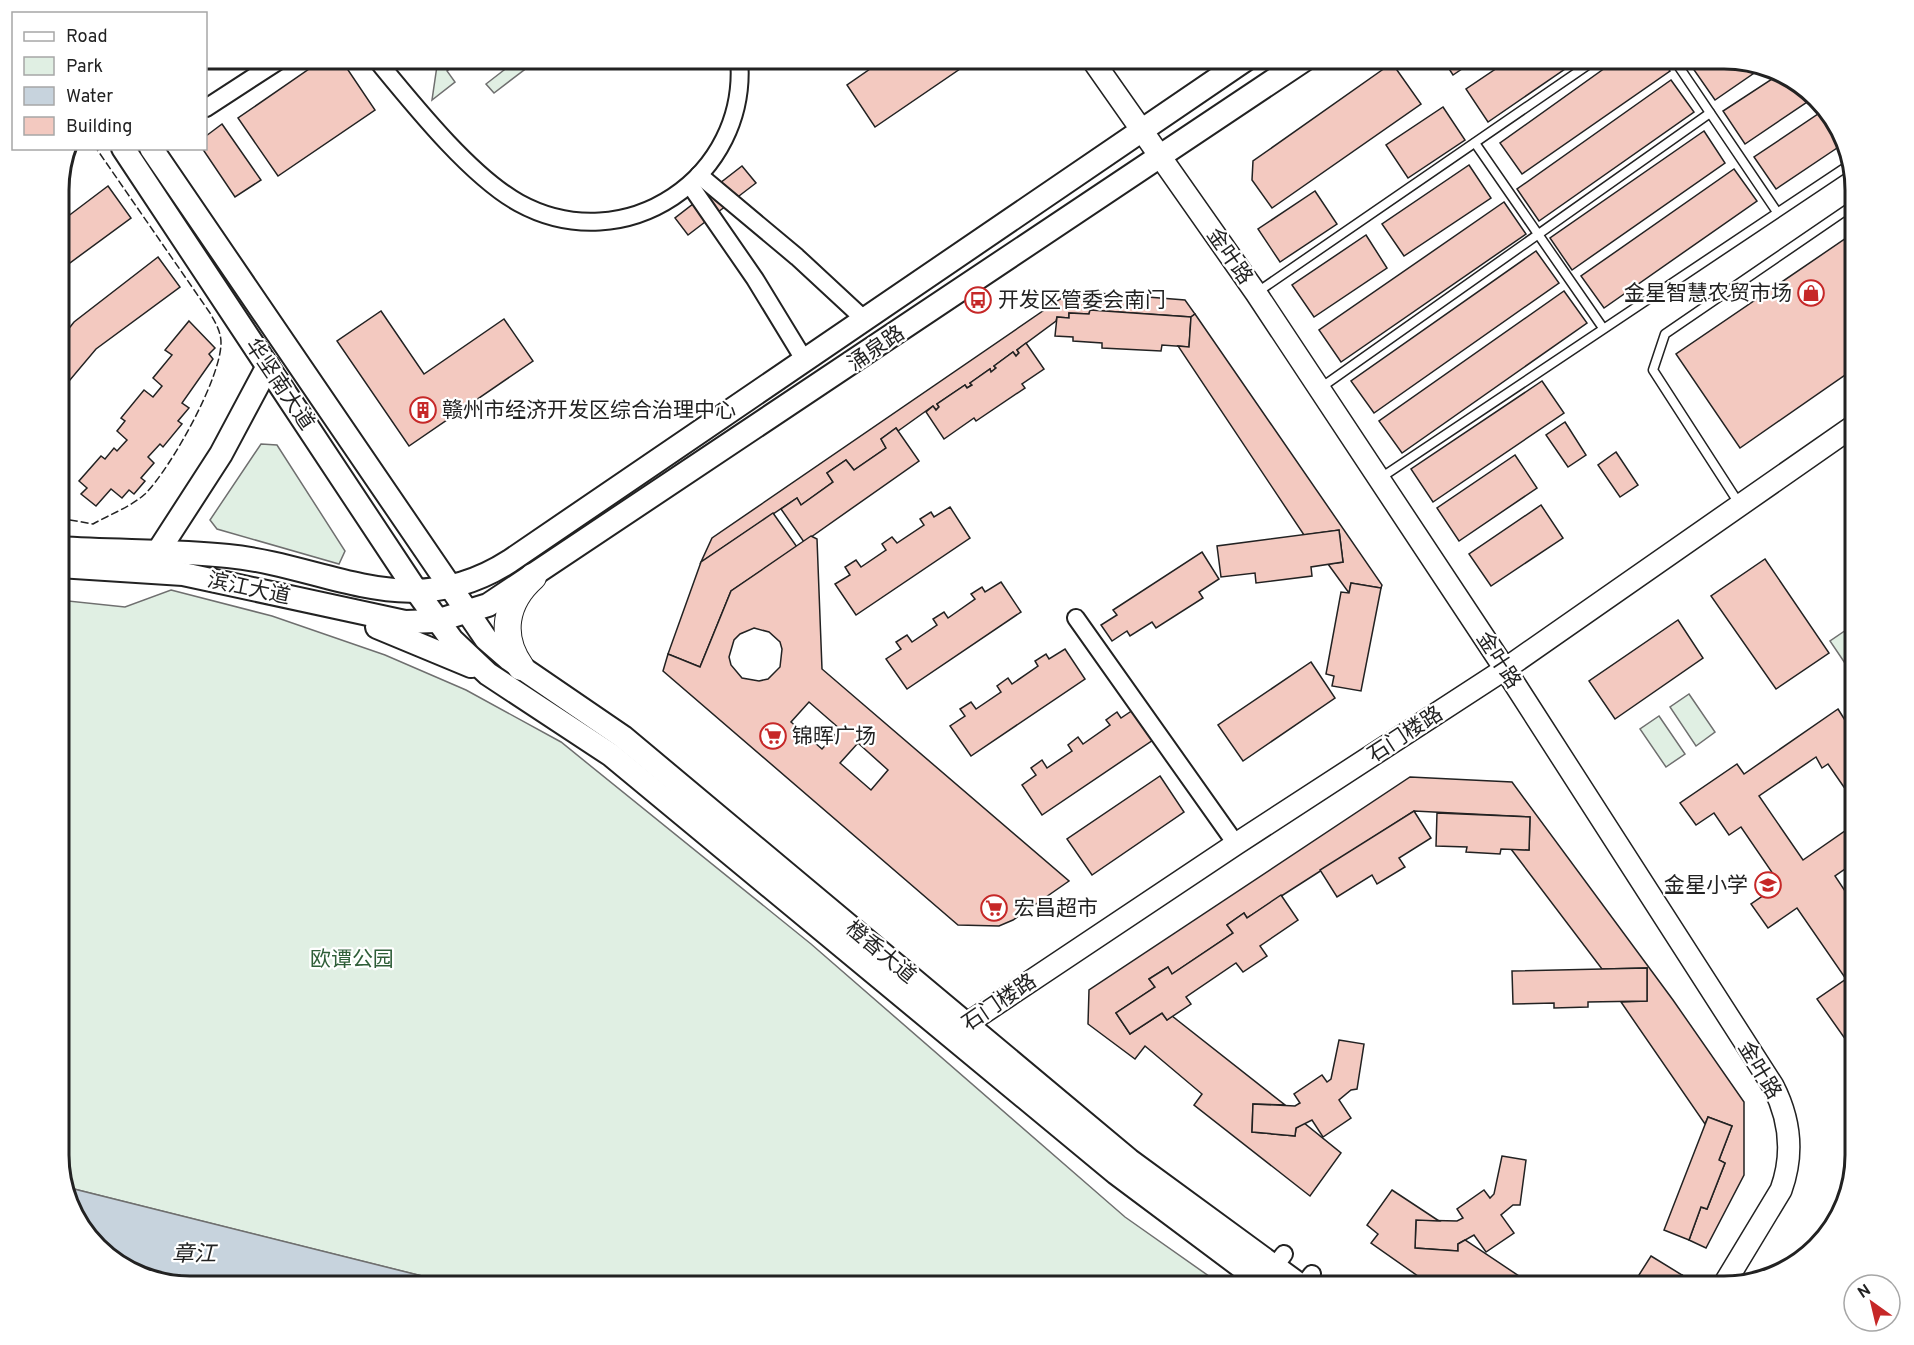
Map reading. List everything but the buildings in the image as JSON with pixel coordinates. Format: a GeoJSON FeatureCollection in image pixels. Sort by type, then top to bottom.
{"type":"FeatureCollection","features":[{"type":"Feature","properties":{"kind":"main road","name":"涌泉路"},"geometry":{"type":"LineString","coordinates":[[415,589],[449,586],[475,580],[497,569],[1232,69]]}},
{"type":"Feature","properties":{"kind":"main road","name":"涌泉路"},"geometry":{"type":"LineString","coordinates":[[436,621],[488,606],[533,577],[1291,69]]}},
{"type":"Feature","properties":{"kind":"main road","name":"华坚南大道"},"geometry":{"type":"LineString","coordinates":[[124,150],[436,621]]}},
{"type":"Feature","properties":{"kind":"main road","name":"华坚南大道"},"geometry":{"type":"LineString","coordinates":[[152,150],[466,613]]}},
{"type":"Feature","properties":{"kind":"main road"},"geometry":{"type":"LineString","coordinates":[[157,553],[221,454],[268,366]]}},
{"type":"Feature","properties":{"kind":"main road","name":"滨江大道"},"geometry":{"type":"LineString","coordinates":[[69,549],[229,556],[364,587],[391,591],[415,589]]}},
{"type":"Feature","properties":{"kind":"main road","name":"滨江大道"},"geometry":{"type":"LineString","coordinates":[[69,567],[183,574],[405,622],[436,621]]}},
{"type":"Feature","properties":{"kind":"main road"},"geometry":{"type":"LineString","coordinates":[[522,667],[511,648],[508,615],[517,593],[533,577]]}},
{"type":"Feature","properties":{"kind":"main road"},"geometry":{"type":"LineString","coordinates":[[293,598],[398,634],[488,674]]}},
{"type":"Feature","properties":{"kind":"main road","name":"橙香大道"},"geometry":{"type":"LineString","coordinates":[[466,613],[486,639],[522,667],[623,737],[958,1029]]}},
{"type":"Feature","properties":{"kind":"main road","name":"橙香大道"},"geometry":{"type":"LineString","coordinates":[[436,621],[488,674],[611,755],[958,1029],[1129,1160],[1275,1269],[1291,1276]]}},
{"type":"Feature","properties":{"kind":"street"},"geometry":{"type":"LineString","coordinates":[[207,107],[266,69]]}},
{"type":"Feature","properties":{"kind":"street"},"geometry":{"type":"LineString","coordinates":[[385,69],[481,176],[534,211],[586,222],[622,219],[658,206],[695,180],[717,153],[733,120],[740,86],[739,69]]}},
{"type":"Feature","properties":{"kind":"street","name":"金叶路"},"geometry":{"type":"LineString","coordinates":[[1098,69],[1256,293],[1505,669],[1780,1099],[1789,1144],[1786,1175],[1781,1190],[1731,1276]]}},
{"type":"Feature","properties":{"kind":"street"},"geometry":{"type":"LineString","coordinates":[[695,180],[797,257],[865,320]]}},
{"type":"Feature","properties":{"kind":"street"},"geometry":{"type":"LineString","coordinates":[[695,180],[805,361]]}},
{"type":"Feature","properties":{"kind":"street","name":"石门楼路"},"geometry":{"type":"LineString","coordinates":[[958,1029],[1505,669],[1845,433]]}},
{"type":"Feature","properties":{"kind":"street"},"geometry":{"type":"LineString","coordinates":[[1076,618],[1236,844]]}},
{"type":"Feature","properties":{"kind":"lane"},"geometry":{"type":"LineString","coordinates":[[1256,293],[1582,69]]}},
{"type":"Feature","properties":{"kind":"lane"},"geometry":{"type":"LineString","coordinates":[[1680,69],[1777,212]]}},
{"type":"Feature","properties":{"kind":"lane"},"geometry":{"type":"LineString","coordinates":[[1319,389],[1710,113]]}},
{"type":"Feature","properties":{"kind":"lane"},"geometry":{"type":"LineString","coordinates":[[1475,143],[1603,328]]}},
{"type":"Feature","properties":{"kind":"lane"},"geometry":{"type":"LineString","coordinates":[[1379,479],[1843,169]]}},
{"type":"Feature","properties":{"kind":"lane"},"geometry":{"type":"LineString","coordinates":[[1740,506],[1653,370],[1665,334],[1845,211]]}},
{"type":"Feature","properties":{"kind":"green space"},"geometry":{"type":"Polygon","coordinates":[[[437,69],[450,69],[447,71],[455,82],[432,100],[437,69]]]}},
{"type":"Feature","properties":{"kind":"green space"},"geometry":{"type":"Polygon","coordinates":[[[505,69],[524,70],[494,93],[486,84],[505,69]]]}},
{"type":"Feature","properties":{"kind":"green space"},"geometry":{"type":"Polygon","coordinates":[[[261,444],[277,445],[345,551],[339,564],[217,529],[210,520],[261,444]]]}},
{"type":"Feature","properties":{"kind":"green space","name":"欧谭公园"},"geometry":{"type":"Polygon","coordinates":[[[171,590],[272,616],[385,655],[466,690],[561,742],[811,944],[1125,1217],[1209,1276],[422,1276],[74,1189],[69,1163],[69,601],[125,607],[171,590]]]}},
{"type":"Feature","properties":{"kind":"green space"},"geometry":{"type":"Polygon","coordinates":[[[1845,631],[1845,663],[1830,641],[1845,631]]]}},
{"type":"Feature","properties":{"kind":"green space"},"geometry":{"type":"Polygon","coordinates":[[[1689,694],[1715,732],[1696,746],[1670,707],[1689,694]]]}},
{"type":"Feature","properties":{"kind":"green space"},"geometry":{"type":"Polygon","coordinates":[[[1659,716],[1685,754],[1666,767],[1640,729],[1659,716]]]}},
{"type":"Feature","properties":{"kind":"water","name":"章江"},"geometry":{"type":"Polygon","coordinates":[[[74,1189],[422,1276],[190,1276],[158,1272],[136,1264],[104,1241],[85,1216],[74,1189]]]}},
{"type":"Feature","properties":{"kind":"fence"},"geometry":{"type":"LineString","coordinates":[[69,520],[93,524],[145,494],[168,464],[193,422],[213,378],[221,343],[219,331],[210,313],[97,150]]}},
{"type":"Feature","properties":{"kind":"place","name":"金星智慧农贸市场"},"geometry":{"type":"Point","coordinates":[1811,293]}},
{"type":"Feature","properties":{"kind":"place","name":"开发区管委会南门"},"geometry":{"type":"Point","coordinates":[978,300]}},
{"type":"Feature","properties":{"kind":"place","name":"赣州市经济开发区综合治理中心"},"geometry":{"type":"Point","coordinates":[423,410]}},
{"type":"Feature","properties":{"kind":"place","name":"锦晖广场"},"geometry":{"type":"Point","coordinates":[773,736]}},
{"type":"Feature","properties":{"kind":"place","name":"金星小学"},"geometry":{"type":"Point","coordinates":[1768,885]}},
{"type":"Feature","properties":{"kind":"place","name":"宏昌超市"},"geometry":{"type":"Point","coordinates":[994,908]}}]}
